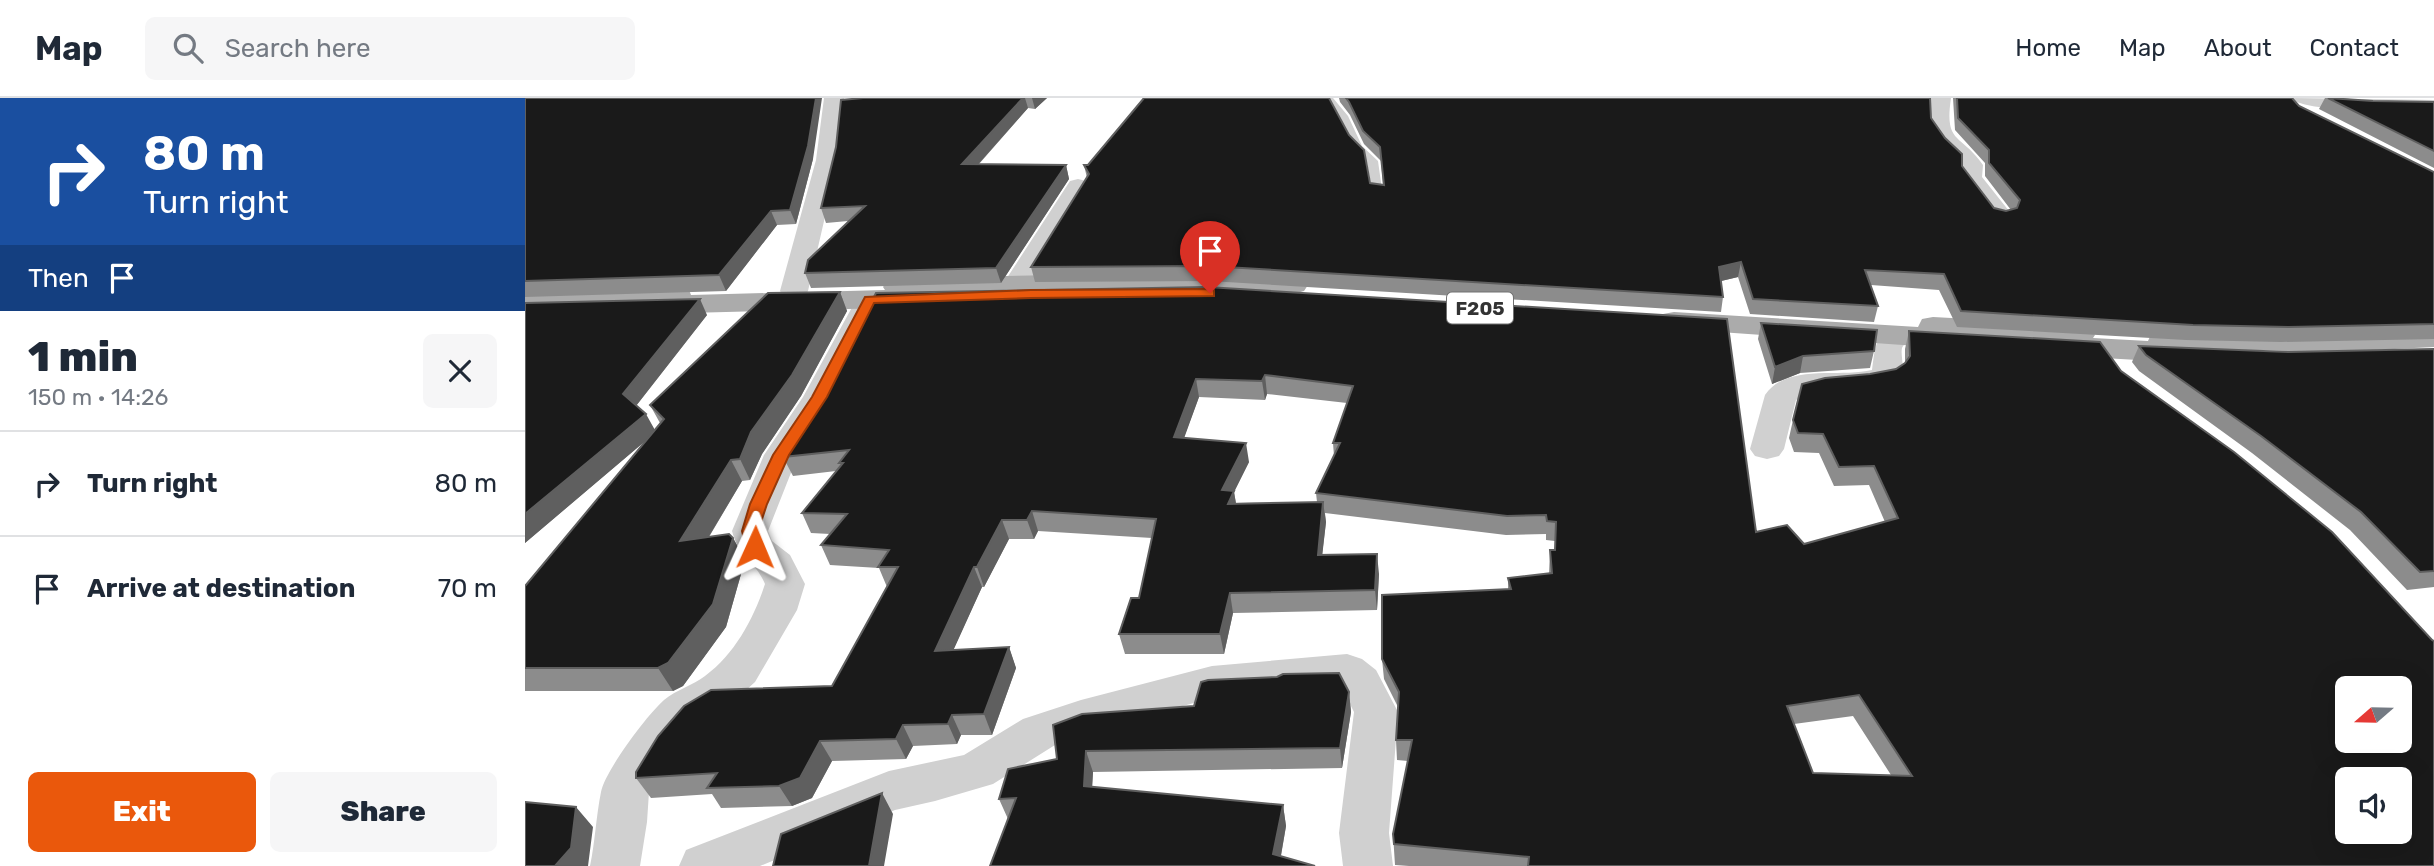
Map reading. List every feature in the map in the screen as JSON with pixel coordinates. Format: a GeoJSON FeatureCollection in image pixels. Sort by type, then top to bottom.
{"type":"FeatureCollection","features":[{"type":"Feature","properties":{"kind":"main road"},"geometry":{"type":"LineString","coordinates":[[525,297],[1017,284],[1223,283],[1318,292],[1031,294],[525,308]]}},
{"type":"Feature","properties":{"kind":"main road"},"geometry":{"type":"LineString","coordinates":[[2434,337],[2335,342],[2221,342],[1651,313],[1898,335],[2280,355],[2434,352]]}},
{"type":"Feature","properties":{"kind":"street"},"geometry":{"type":"LineString","coordinates":[[1941,98],[1937,122],[1940,132],[1972,165],[1971,178],[2001,216]]}},
{"type":"Feature","properties":{"kind":"street"},"geometry":{"type":"LineString","coordinates":[[2290,98],[2301,111],[2323,123]]}},
{"type":"Feature","properties":{"kind":"street"},"geometry":{"type":"LineString","coordinates":[[2301,98],[2357,104],[2434,106]]}},
{"type":"Feature","properties":{"kind":"street"},"geometry":{"type":"LineString","coordinates":[[794,290],[827,160],[834,102],[859,103]]}},
{"type":"Feature","properties":{"kind":"street"},"geometry":{"type":"LineString","coordinates":[[1017,284],[1079,186]]}},
{"type":"Feature","properties":{"kind":"street"},"geometry":{"type":"LineString","coordinates":[[615,866],[623,822],[625,790],[654,742],[680,712],[719,689],[740,671],[777,610],[785,584],[776,564],[755,547],[750,531],[781,455],[820,397],[870,300]]}},
{"type":"Feature","properties":{"kind":"street"},"geometry":{"type":"LineString","coordinates":[[1767,449],[1781,395],[1803,384],[1872,380],[1886,374],[1888,348],[1898,335]]}},
{"type":"Feature","properties":{"kind":"street"},"geometry":{"type":"LineString","coordinates":[[2102,346],[2126,380]]}},
{"type":"Feature","properties":{"kind":"street"},"geometry":{"type":"LineString","coordinates":[[704,866],[889,791],[977,770],[1039,732],[1081,717],[1212,682],[1347,670],[1361,682],[1376,712],[1364,833],[1368,866]]}},
{"type":"Feature","properties":{"kind":"lane"},"geometry":{"type":"LineString","coordinates":[[1324,100],[1343,116],[1357,147],[1372,161],[1379,195]]}},
{"type":"Feature","properties":{"kind":"building"},"geometry":{"type":"Polygon","coordinates":[[[525,98],[816,98],[808,146],[790,210],[771,211],[719,275],[525,281],[525,98]]]}},
{"type":"Feature","properties":{"kind":"building"},"geometry":{"type":"Polygon","coordinates":[[[1023,98],[962,164],[1066,165],[996,268],[805,273],[808,260],[865,206],[821,208],[836,147],[841,100],[1023,98]]]}},
{"type":"Feature","properties":{"kind":"building"},"geometry":{"type":"Polygon","coordinates":[[[1144,98],[1329,98],[1349,135],[1364,150],[1370,183],[1384,185],[1380,147],[1363,131],[1346,98],[1930,98],[1931,118],[1945,138],[1962,154],[1962,166],[1994,208],[2006,211],[2017,208],[2020,200],[1989,163],[1989,150],[1958,118],[1957,98],[2292,98],[2299,106],[2434,172],[2434,324],[2289,327],[2193,325],[1961,311],[1944,274],[1865,270],[1878,306],[1753,299],[1741,262],[1719,267],[1723,297],[1208,266],[1031,267],[1089,174],[1084,165],[1088,165],[1144,98]]]}},
{"type":"Feature","properties":{"kind":"building"},"geometry":{"type":"Polygon","coordinates":[[[2328,98],[2434,102],[2434,151],[2328,98]]]}},
{"type":"Feature","properties":{"kind":"building"},"geometry":{"type":"Polygon","coordinates":[[[1207,287],[1727,319],[1756,532],[1787,525],[1804,544],[1898,518],[1874,466],[1839,467],[1823,434],[1798,433],[1793,420],[1802,384],[1825,378],[1896,369],[1910,356],[1909,331],[2100,342],[2121,371],[2234,452],[2332,532],[2434,641],[2434,866],[1528,866],[1529,857],[1394,844],[1393,834],[1412,740],[1396,740],[1399,692],[1382,659],[1382,595],[1511,589],[1508,578],[1552,573],[1550,550],[1555,550],[1556,522],[1547,521],[1546,515],[1507,516],[1316,493],[1340,443],[1333,443],[1353,386],[1265,375],[1262,381],[1196,379],[1174,437],[1246,443],[1222,490],[1234,491],[1228,504],[1323,502],[1318,555],[1377,554],[1375,590],[1230,593],[1220,634],[1119,634],[1131,598],[1139,598],[1156,519],[1032,511],[1027,520],[1002,520],[977,567],[974,567],[935,651],[1009,647],[984,714],[952,715],[948,724],[903,725],[896,739],[820,741],[800,778],[779,786],[707,788],[717,773],[636,778],[636,772],[658,736],[684,706],[711,690],[832,686],[898,567],[878,567],[889,550],[821,545],[847,514],[802,513],[843,463],[839,463],[849,450],[783,457],[791,437],[830,380],[876,293],[1207,287]],[[1859,695],[1787,706],[1813,773],[1912,776],[1859,695]]]}},
{"type":"Feature","properties":{"kind":"building"},"geometry":{"type":"Polygon","coordinates":[[[840,292],[792,375],[751,432],[740,459],[731,460],[680,541],[729,534],[733,538],[713,604],[668,663],[658,668],[525,668],[525,586],[664,419],[650,405],[768,293],[840,292]]]}},
{"type":"Feature","properties":{"kind":"building"},"geometry":{"type":"Polygon","coordinates":[[[700,299],[623,394],[646,414],[525,514],[525,303],[700,299]]]}},
{"type":"Feature","properties":{"kind":"building"},"geometry":{"type":"Polygon","coordinates":[[[1761,323],[1877,330],[1874,351],[1803,356],[1775,367],[1761,323]]]}},
{"type":"Feature","properties":{"kind":"building"},"geometry":{"type":"Polygon","coordinates":[[[2139,346],[2289,352],[2434,349],[2434,571],[2420,572],[2361,512],[2261,436],[2146,355],[2139,346]]]}},
{"type":"Feature","properties":{"kind":"building"},"geometry":{"type":"Polygon","coordinates":[[[1339,673],[1349,692],[1340,748],[1086,751],[1084,786],[1283,805],[1273,854],[1315,866],[990,866],[1016,798],[999,799],[1008,769],[1057,759],[1053,725],[1082,714],[1194,706],[1201,682],[1208,680],[1339,673]]]}},
{"type":"Feature","properties":{"kind":"building"},"geometry":{"type":"Polygon","coordinates":[[[882,793],[869,866],[773,866],[781,834],[882,793]]]}},
{"type":"Feature","properties":{"kind":"building"},"geometry":{"type":"Polygon","coordinates":[[[525,802],[576,807],[571,848],[555,866],[525,866],[525,802]]]}},
{"type":"Feature","properties":{"kind":"route"},"geometry":{"type":"LineString","coordinates":[[755,547],[750,531],[781,455],[820,397],[870,300],[1031,294],[1210,293]]}}]}
